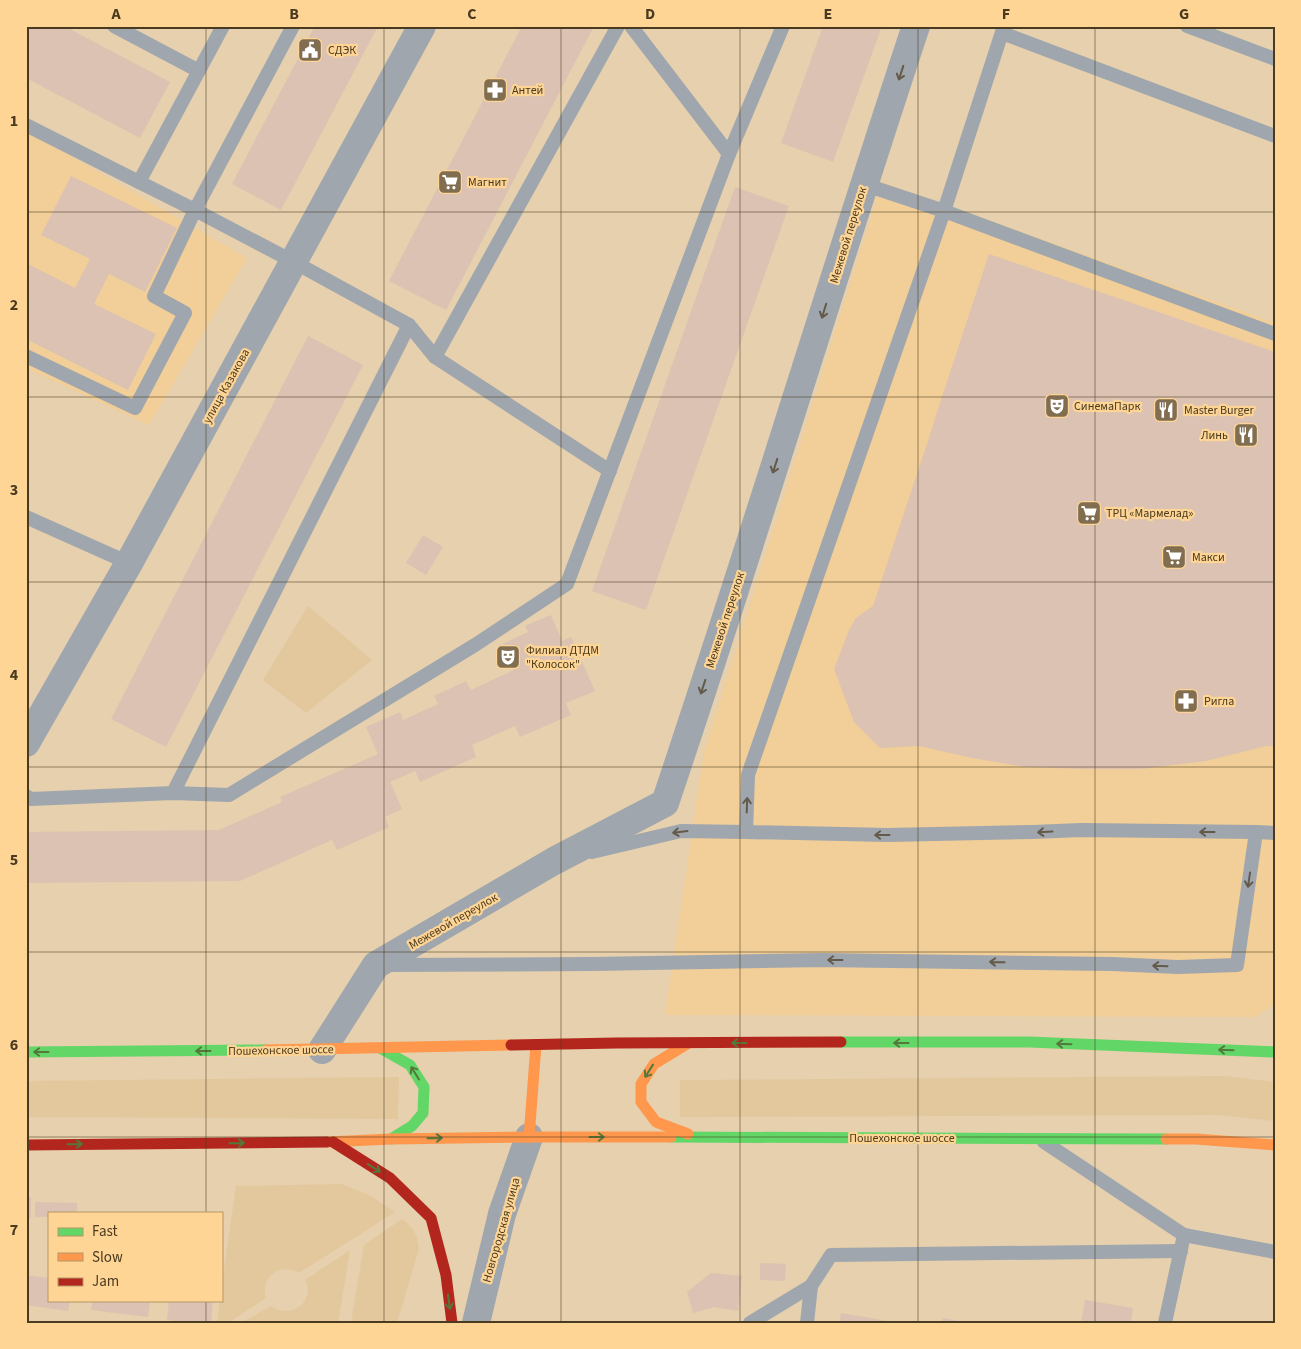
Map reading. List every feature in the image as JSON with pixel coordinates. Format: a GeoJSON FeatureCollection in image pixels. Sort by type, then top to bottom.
{"type":"FeatureCollection","features":[{"type":"Feature","properties":{"kind":"main road","name":"Пошехонское шоссе"},"geometry":{"type":"LineString","coordinates":[[26,1052],[322,1050],[689,1043],[1029,1042],[1275,1052]]}},
{"type":"Feature","properties":{"kind":"main road"},"geometry":{"type":"LineString","coordinates":[[689,1043],[654,1064],[641,1084],[641,1102],[656,1122],[697,1138]]}},
{"type":"Feature","properties":{"kind":"main road"},"geometry":{"type":"LineString","coordinates":[[529,1137],[536,1045]]}},
{"type":"Feature","properties":{"kind":"main road"},"geometry":{"type":"LineString","coordinates":[[380,1048],[410,1065],[424,1087],[424,1113],[412,1126],[391,1139]]}},
{"type":"Feature","properties":{"kind":"main road","name":"Пошехонское шоссе"},"geometry":{"type":"LineString","coordinates":[[26,1145],[333,1142],[391,1139],[529,1137],[1196,1139],[1275,1145]]}},
{"type":"Feature","properties":{"kind":"main road"},"geometry":{"type":"LineString","coordinates":[[333,1142],[390,1178],[431,1218],[446,1275],[452,1323]]}},
{"type":"Feature","properties":{"kind":"street","name":"улица Казакова"},"geometry":{"type":"LineString","coordinates":[[26,743],[129,563],[422,26]]}},
{"type":"Feature","properties":{"kind":"street","name":"Межевой переулок"},"geometry":{"type":"LineString","coordinates":[[322,1050],[376,965],[554,861],[665,803],[787,429],[863,184],[916,26]]}},
{"type":"Feature","properties":{"kind":"street","name":"Новгородская улица"},"geometry":{"type":"LineString","coordinates":[[476,1323],[502,1214],[529,1137]]}},
{"type":"Feature","properties":{"kind":"lane"},"geometry":{"type":"LineString","coordinates":[[114,26],[198,71]]}},
{"type":"Feature","properties":{"kind":"lane"},"geometry":{"type":"LineString","coordinates":[[139,182],[224,26]]}},
{"type":"Feature","properties":{"kind":"lane"},"geometry":{"type":"LineString","coordinates":[[26,356],[135,408],[184,312],[154,296],[195,210],[293,26]]}},
{"type":"Feature","properties":{"kind":"lane"},"geometry":{"type":"LineString","coordinates":[[435,357],[618,26]]}},
{"type":"Feature","properties":{"kind":"lane"},"geometry":{"type":"LineString","coordinates":[[631,26],[729,154]]}},
{"type":"Feature","properties":{"kind":"lane"},"geometry":{"type":"LineString","coordinates":[[26,796],[31,799],[173,793],[229,795],[475,645],[567,584],[729,154],[783,26]]}},
{"type":"Feature","properties":{"kind":"lane"},"geometry":{"type":"LineString","coordinates":[[1187,26],[1274,57]]}},
{"type":"Feature","properties":{"kind":"lane"},"geometry":{"type":"LineString","coordinates":[[746,832],[748,775],[944,211],[1003,30],[1275,136]]}},
{"type":"Feature","properties":{"kind":"lane"},"geometry":{"type":"LineString","coordinates":[[26,124],[195,210],[409,325],[435,357],[610,471]]}},
{"type":"Feature","properties":{"kind":"lane"},"geometry":{"type":"LineString","coordinates":[[863,184],[944,211],[1275,334]]}},
{"type":"Feature","properties":{"kind":"lane"},"geometry":{"type":"LineString","coordinates":[[173,793],[409,325]]}},
{"type":"Feature","properties":{"kind":"lane"},"geometry":{"type":"LineString","coordinates":[[26,517],[129,563]]}},
{"type":"Feature","properties":{"kind":"lane"},"geometry":{"type":"LineString","coordinates":[[554,861],[681,830],[888,835],[1081,830],[1275,833]]}},
{"type":"Feature","properties":{"kind":"lane"},"geometry":{"type":"LineString","coordinates":[[376,965],[821,960],[1178,966],[1237,965],[1256,832]]}},
{"type":"Feature","properties":{"kind":"lane"},"geometry":{"type":"LineString","coordinates":[[1040,1139],[1184,1235],[1275,1252]]}},
{"type":"Feature","properties":{"kind":"lane"},"geometry":{"type":"LineString","coordinates":[[1165,1323],[1184,1235]]}},
{"type":"Feature","properties":{"kind":"lane"},"geometry":{"type":"LineString","coordinates":[[750,1323],[811,1286],[831,1255],[1180,1251]]}},
{"type":"Feature","properties":{"kind":"lane"},"geometry":{"type":"LineString","coordinates":[[807,1323],[811,1286]]}},
{"type":"Feature","properties":{"kind":"shaded area"},"geometry":{"type":"Polygon","coordinates":[[[26,130],[247,258],[149,425],[26,368],[26,130]]]}},
{"type":"Feature","properties":{"kind":"shaded area"},"geometry":{"type":"Polygon","coordinates":[[[882,182],[1275,323],[1275,1004],[1255,1017],[665,1015],[704,752],[882,182]]]}},
{"type":"Feature","properties":{"kind":"shaded area"},"geometry":{"type":"Polygon","coordinates":[[[308,606],[372,660],[306,713],[263,680],[308,606]]]}},
{"type":"Feature","properties":{"kind":"shaded area"},"geometry":{"type":"Polygon","coordinates":[[[1226,1076],[1275,1082],[1275,1121],[1219,1115],[680,1117],[680,1080],[1226,1076]]]}},
{"type":"Feature","properties":{"kind":"shaded area"},"geometry":{"type":"Polygon","coordinates":[[[399,1077],[398,1119],[26,1117],[26,1081],[399,1077]]]}},
{"type":"Feature","properties":{"kind":"shaded area"},"geometry":{"type":"Polygon","coordinates":[[[342,1184],[371,1196],[395,1212],[299,1273],[285,1269],[273,1273],[266,1283],[266,1298],[228,1323],[217,1323],[220,1302],[222,1302],[222,1283],[236,1186],[342,1184]]]}},
{"type":"Feature","properties":{"kind":"shaded area"},"geometry":{"type":"Polygon","coordinates":[[[402,1219],[414,1232],[419,1249],[397,1323],[351,1323],[364,1245],[402,1219]]]}},
{"type":"Feature","properties":{"kind":"shaded area"},"geometry":{"type":"Polygon","coordinates":[[[350,1250],[338,1323],[241,1323],[271,1306],[278,1310],[286,1311],[293,1310],[299,1306],[304,1302],[307,1295],[305,1280],[350,1250]]]}},
{"type":"Feature","properties":{"kind":"building"},"geometry":{"type":"Polygon","coordinates":[[[26,26],[64,26],[170,82],[140,138],[26,78],[26,26]]]}},
{"type":"Feature","properties":{"kind":"building"},"geometry":{"type":"Polygon","coordinates":[[[315,26],[378,26],[281,210],[232,184],[315,26]]]}},
{"type":"Feature","properties":{"kind":"building"},"geometry":{"type":"Polygon","coordinates":[[[522,26],[594,26],[446,310],[389,281],[522,26]]]}},
{"type":"Feature","properties":{"kind":"building"},"geometry":{"type":"Polygon","coordinates":[[[823,26],[882,26],[833,162],[781,143],[823,26]]]}},
{"type":"Feature","properties":{"kind":"building"},"geometry":{"type":"Polygon","coordinates":[[[71,176],[177,228],[145,292],[109,274],[94,304],[156,334],[128,390],[26,339],[26,263],[75,288],[90,259],[41,235],[71,176]]]}},
{"type":"Feature","properties":{"kind":"building"},"geometry":{"type":"Polygon","coordinates":[[[735,187],[789,206],[646,610],[592,591],[735,187]]]}},
{"type":"Feature","properties":{"kind":"building","name":"ТРЦ «Мармелад»"},"geometry":{"type":"Polygon","coordinates":[[[989,254],[1275,352],[1275,746],[1266,746],[1206,761],[1141,769],[1026,767],[972,758],[919,746],[880,748],[854,722],[834,669],[849,630],[856,618],[873,606],[989,254]]]}},
{"type":"Feature","properties":{"kind":"building"},"geometry":{"type":"Polygon","coordinates":[[[308,336],[363,365],[166,747],[111,719],[308,336]]]}},
{"type":"Feature","properties":{"kind":"building"},"geometry":{"type":"Polygon","coordinates":[[[423,535],[443,547],[426,575],[406,563],[423,535]]]}},
{"type":"Feature","properties":{"kind":"building"},"geometry":{"type":"Polygon","coordinates":[[[551,615],[562,641],[571,637],[595,691],[566,703],[571,715],[520,737],[515,726],[472,745],[476,757],[420,782],[415,771],[390,782],[402,809],[385,817],[389,827],[337,850],[332,840],[240,881],[28,883],[27,832],[219,830],[282,802],[280,797],[378,754],[366,727],[400,712],[403,720],[438,704],[434,696],[466,681],[471,690],[514,670],[503,644],[528,632],[525,626],[551,615]]]}},
{"type":"Feature","properties":{"kind":"building"},"geometry":{"type":"Polygon","coordinates":[[[26,1197],[31,1197],[31,1218],[26,1218],[26,1197]]]}},
{"type":"Feature","properties":{"kind":"building"},"geometry":{"type":"Polygon","coordinates":[[[35,1202],[77,1203],[77,1212],[48,1212],[48,1217],[35,1217],[35,1202]]]}},
{"type":"Feature","properties":{"kind":"building"},"geometry":{"type":"Polygon","coordinates":[[[760,1263],[786,1264],[785,1281],[760,1280],[760,1263]]]}},
{"type":"Feature","properties":{"kind":"building"},"geometry":{"type":"Polygon","coordinates":[[[711,1273],[742,1276],[738,1311],[714,1307],[693,1313],[687,1292],[711,1273]]]}},
{"type":"Feature","properties":{"kind":"building"},"geometry":{"type":"Polygon","coordinates":[[[26,1275],[48,1278],[48,1302],[70,1302],[68,1311],[26,1305],[26,1275]]]}},
{"type":"Feature","properties":{"kind":"building"},"geometry":{"type":"Polygon","coordinates":[[[1085,1300],[1133,1308],[1131,1323],[1081,1323],[1085,1300]]]}},
{"type":"Feature","properties":{"kind":"building"},"geometry":{"type":"Polygon","coordinates":[[[93,1302],[150,1302],[148,1317],[91,1310],[93,1302]]]}},
{"type":"Feature","properties":{"kind":"building"},"geometry":{"type":"Polygon","coordinates":[[[169,1302],[213,1302],[211,1323],[167,1320],[169,1302]]]}},
{"type":"Feature","properties":{"kind":"building"},"geometry":{"type":"Polygon","coordinates":[[[841,1313],[894,1322],[894,1323],[839,1323],[841,1313]]]}},
{"type":"Feature","properties":{"kind":"building"},"geometry":{"type":"Polygon","coordinates":[[[943,1318],[963,1322],[963,1323],[942,1323],[943,1318]]]}},
{"type":"Feature","properties":{"kind":"traffic: fast"},"geometry":{"type":"LineString","coordinates":[[841,1042],[1029,1042],[1275,1052]]}},
{"type":"Feature","properties":{"kind":"traffic: fast"},"geometry":{"type":"LineString","coordinates":[[380,1048],[410,1065],[424,1087],[423,1113],[412,1126],[391,1139]]}},
{"type":"Feature","properties":{"kind":"traffic: fast"},"geometry":{"type":"LineString","coordinates":[[26,1052],[266,1050]]}},
{"type":"Feature","properties":{"kind":"traffic: fast"},"geometry":{"type":"LineString","coordinates":[[671,1137],[1166,1139]]}},
{"type":"Feature","properties":{"kind":"traffic: slow"},"geometry":{"type":"LineString","coordinates":[[687,1044],[654,1064],[641,1084],[641,1102],[656,1122],[688,1134]]}},
{"type":"Feature","properties":{"kind":"traffic: slow"},"geometry":{"type":"LineString","coordinates":[[266,1050],[511,1045]]}},
{"type":"Feature","properties":{"kind":"traffic: slow"},"geometry":{"type":"LineString","coordinates":[[529,1137],[536,1045]]}},
{"type":"Feature","properties":{"kind":"traffic: slow"},"geometry":{"type":"LineString","coordinates":[[327,1142],[391,1139],[671,1137]]}},
{"type":"Feature","properties":{"kind":"traffic: slow"},"geometry":{"type":"LineString","coordinates":[[1166,1139],[1196,1139],[1275,1145]]}},
{"type":"Feature","properties":{"kind":"traffic: jam"},"geometry":{"type":"LineString","coordinates":[[511,1045],[841,1042]]}},
{"type":"Feature","properties":{"kind":"traffic: jam"},"geometry":{"type":"LineString","coordinates":[[26,1145],[327,1142]]}},
{"type":"Feature","properties":{"kind":"traffic: jam"},"geometry":{"type":"LineString","coordinates":[[333,1142],[390,1178],[431,1218],[446,1275],[452,1323]]}},
{"type":"Feature","properties":{"kind":"place","name":"СДЭК"},"geometry":{"type":"Point","coordinates":[310,50]}},
{"type":"Feature","properties":{"kind":"place","name":"Антей"},"geometry":{"type":"Point","coordinates":[495,90]}},
{"type":"Feature","properties":{"kind":"place","name":"Магнит"},"geometry":{"type":"Point","coordinates":[450,182]}},
{"type":"Feature","properties":{"kind":"place","name":"СинемаПарк"},"geometry":{"type":"Point","coordinates":[1057,406]}},
{"type":"Feature","properties":{"kind":"place","name":"Master Burger"},"geometry":{"type":"Point","coordinates":[1166,410]}},
{"type":"Feature","properties":{"kind":"place","name":"Линь"},"geometry":{"type":"Point","coordinates":[1246,435]}},
{"type":"Feature","properties":{"kind":"place","name":"ТРЦ «Мармелад»"},"geometry":{"type":"Point","coordinates":[1089,513]}},
{"type":"Feature","properties":{"kind":"place","name":"Макси"},"geometry":{"type":"Point","coordinates":[1174,557]}},
{"type":"Feature","properties":{"kind":"place","name":"Филиал ДТДМ \"Колосок\""},"geometry":{"type":"Point","coordinates":[508,657]}},
{"type":"Feature","properties":{"kind":"place","name":"Ригла"},"geometry":{"type":"Point","coordinates":[1186,701]}}]}
